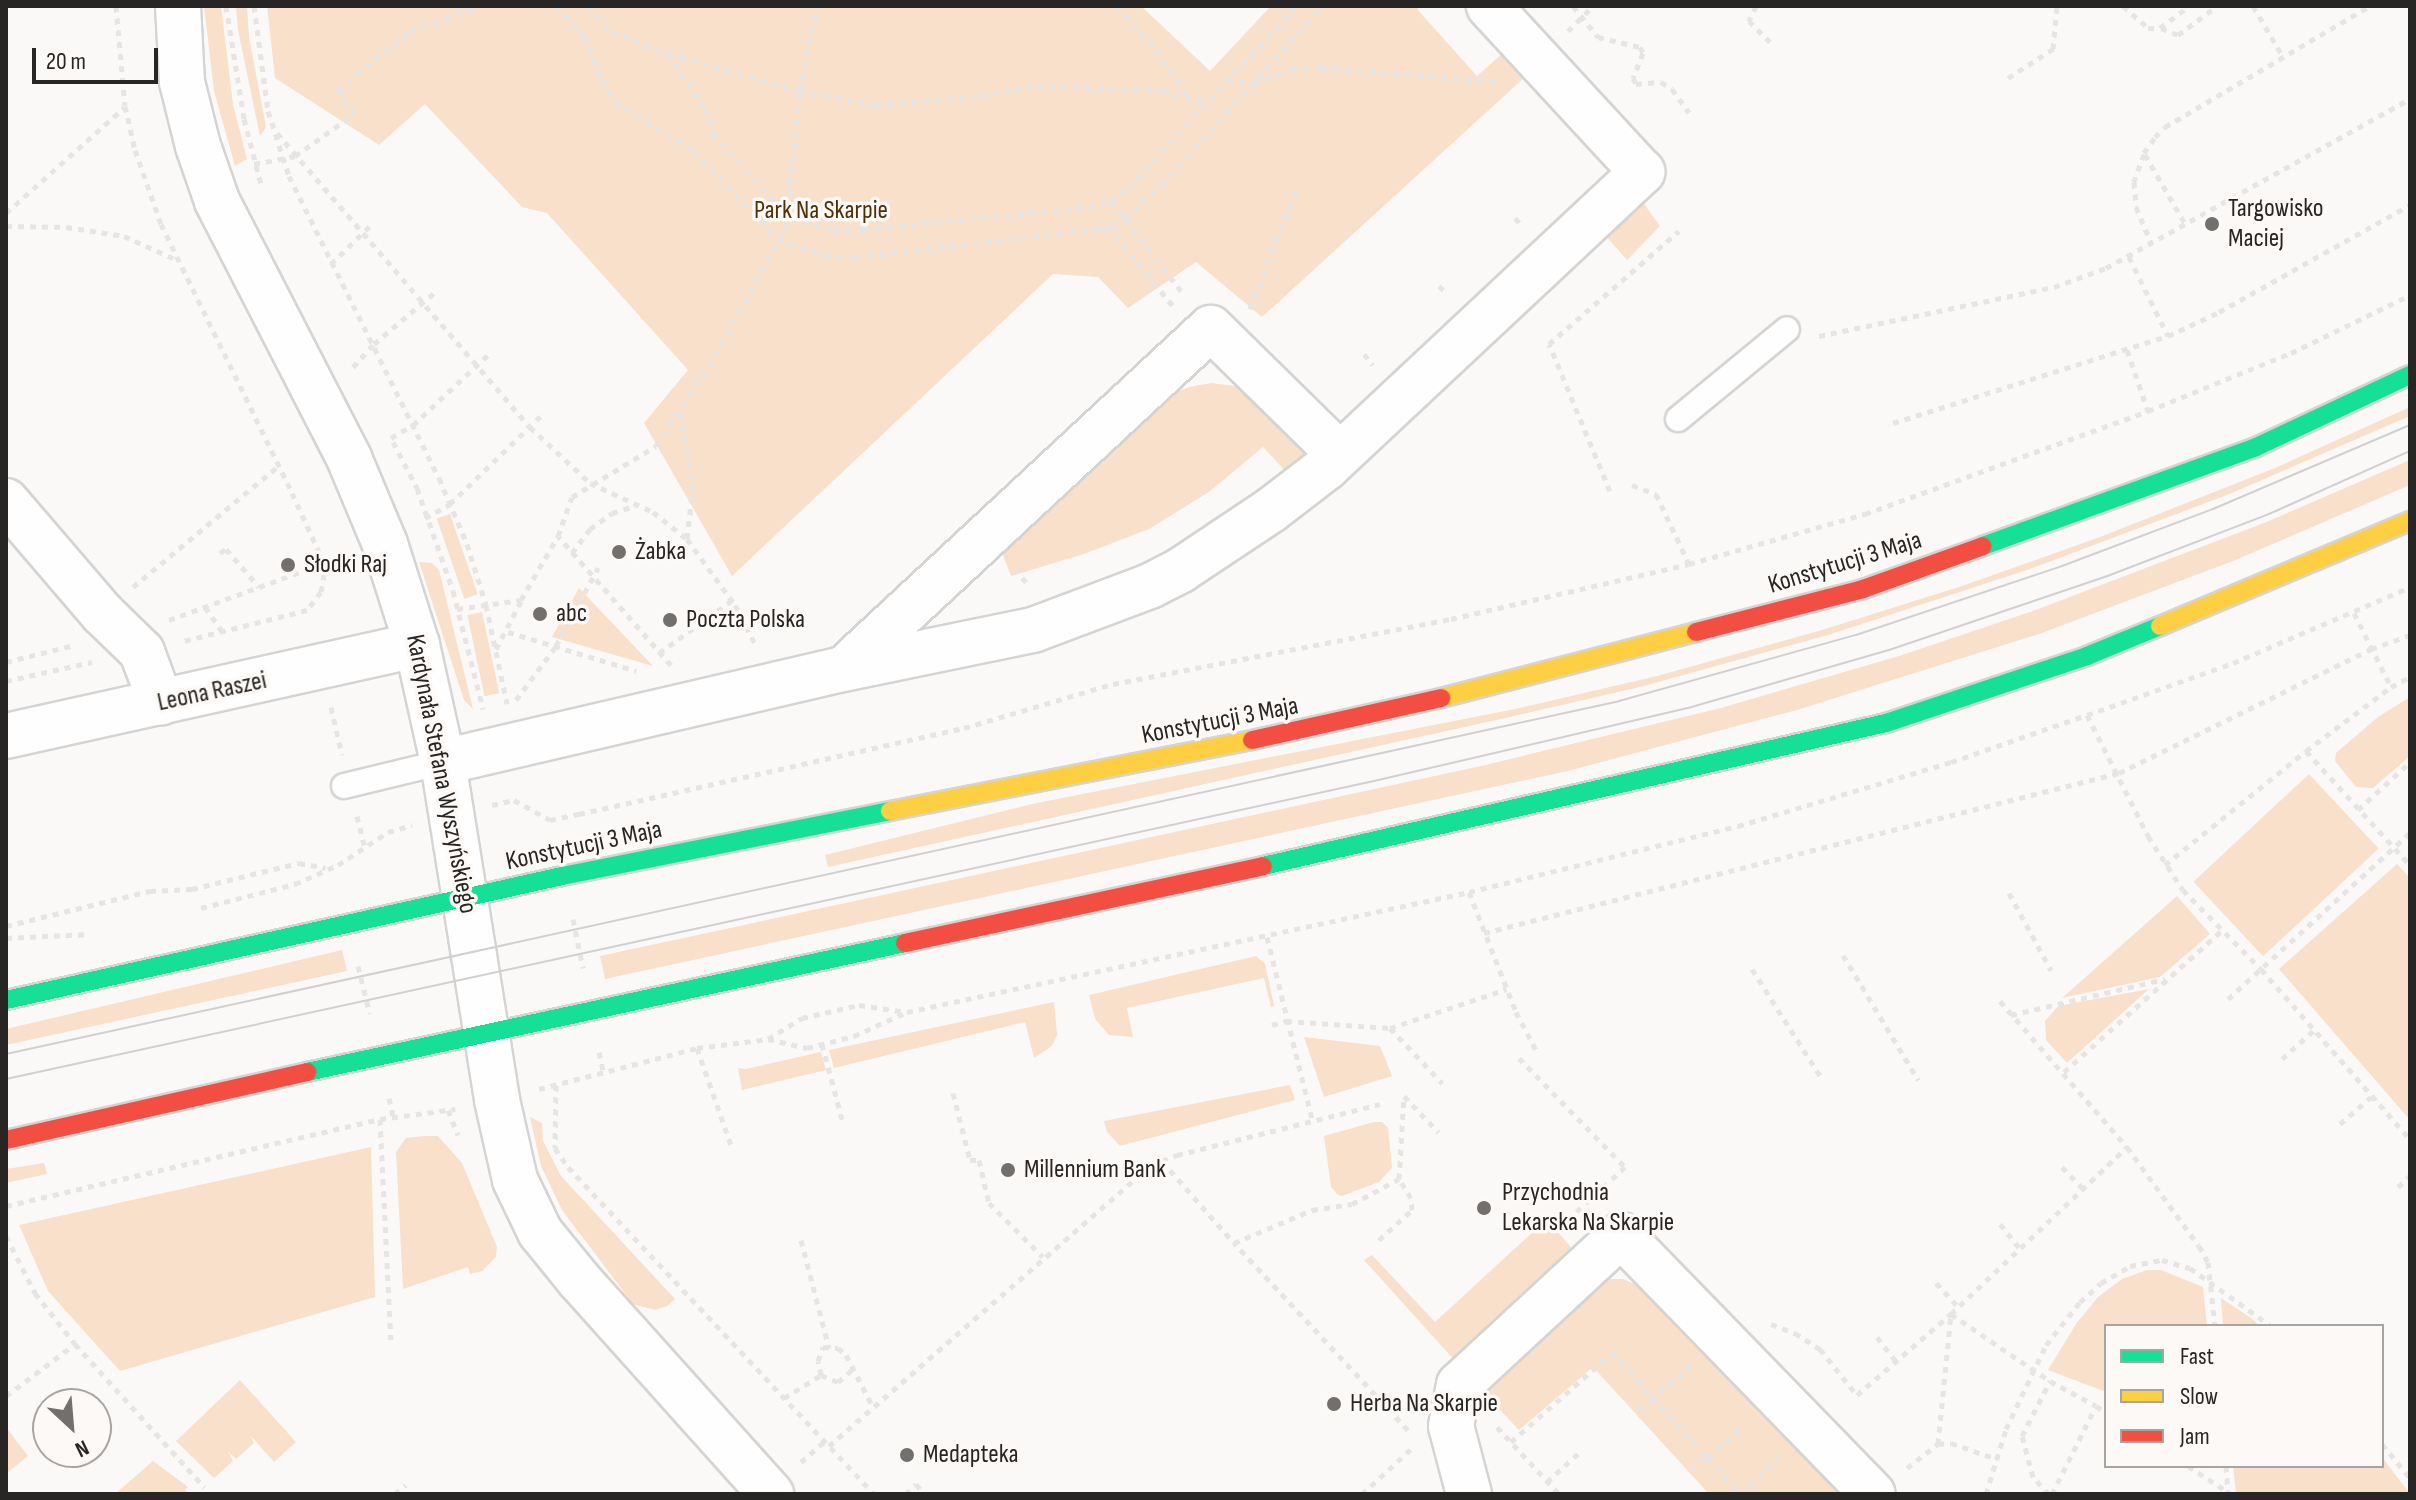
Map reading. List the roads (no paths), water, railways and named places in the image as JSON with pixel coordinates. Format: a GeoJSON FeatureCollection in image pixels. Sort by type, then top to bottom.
{"type":"FeatureCollection","features":[{"type":"Feature","properties":{"kind":"street","name":"Kardynała Stefana Wyszyńskiego"},"geometry":{"type":"LineString","coordinates":[[178,6],[182,82],[213,189],[349,458],[385,544],[417,645],[443,762],[508,1153],[526,1207],[540,1232],[579,1280],[784,1481]]}},
{"type":"Feature","properties":{"kind":"street"},"geometry":{"type":"LineString","coordinates":[[443,762],[843,669],[1033,630],[1181,570],[1271,510],[1339,454],[1642,172],[1489,6]]}},
{"type":"Feature","properties":{"kind":"street"},"geometry":{"type":"LineString","coordinates":[[843,669],[1215,339],[1339,454]]}},
{"type":"Feature","properties":{"kind":"street","name":"Konstytucji 3 Maja"},"geometry":{"type":"LineString","coordinates":[[6,1000],[348,921],[562,876],[1364,718],[1863,589],[2256,447],[2410,375]]}},
{"type":"Feature","properties":{"kind":"street"},"geometry":{"type":"LineString","coordinates":[[6,501],[114,625],[142,652],[161,703]]}},
{"type":"Feature","properties":{"kind":"street"},"geometry":{"type":"LineString","coordinates":[[6,1140],[488,1032],[1385,840],[1886,723],[2087,656],[2410,521]]}},
{"type":"Feature","properties":{"kind":"street","name":"Leona Raszei"},"geometry":{"type":"LineString","coordinates":[[6,736],[417,645]]}},
{"type":"Feature","properties":{"kind":"street"},"geometry":{"type":"LineString","coordinates":[[1469,1494],[1451,1426],[1459,1385],[1621,1235],[1886,1485]]}},
{"type":"Feature","properties":{"kind":"lane"},"geometry":{"type":"LineString","coordinates":[[1678,419],[1787,329]]}},
{"type":"Feature","properties":{"kind":"lane"},"geometry":{"type":"LineString","coordinates":[[344,786],[443,762]]}},
{"type":"Feature","properties":{"kind":"tram line"},"geometry":{"type":"LineString","coordinates":[[6,1054],[1619,701],[1856,635],[2062,566],[2213,509],[2410,425]]}},
{"type":"Feature","properties":{"kind":"tram line"},"geometry":{"type":"LineString","coordinates":[[6,1079],[1374,781],[1688,708],[1889,650],[2110,575],[2269,514],[2410,451]]}},
{"type":"Feature","properties":{"kind":"place","name":"Targowisko Maciej"},"geometry":{"type":"Point","coordinates":[2212,224]}},
{"type":"Feature","properties":{"kind":"place","name":"Żabka"},"geometry":{"type":"Point","coordinates":[619,552]}},
{"type":"Feature","properties":{"kind":"place","name":"Słodki Raj"},"geometry":{"type":"Point","coordinates":[288,565]}},
{"type":"Feature","properties":{"kind":"place","name":"abc"},"geometry":{"type":"Point","coordinates":[540,614]}},
{"type":"Feature","properties":{"kind":"place","name":"Poczta Polska"},"geometry":{"type":"Point","coordinates":[670,620]}},
{"type":"Feature","properties":{"kind":"place","name":"Millennium Bank"},"geometry":{"type":"Point","coordinates":[1008,1170]}},
{"type":"Feature","properties":{"kind":"place","name":"Przychodnia Lekarska Na Skarpie"},"geometry":{"type":"Point","coordinates":[1484,1208]}},
{"type":"Feature","properties":{"kind":"place","name":"Herba Na Skarpie"},"geometry":{"type":"Point","coordinates":[1334,1404]}},
{"type":"Feature","properties":{"kind":"place","name":"Medapteka"},"geometry":{"type":"Point","coordinates":[907,1455]}},
{"type":"Feature","properties":{"kind":"park label","name":"Park Na Skarpie"},"geometry":{"type":"Point","coordinates":[821,211]}}]}
